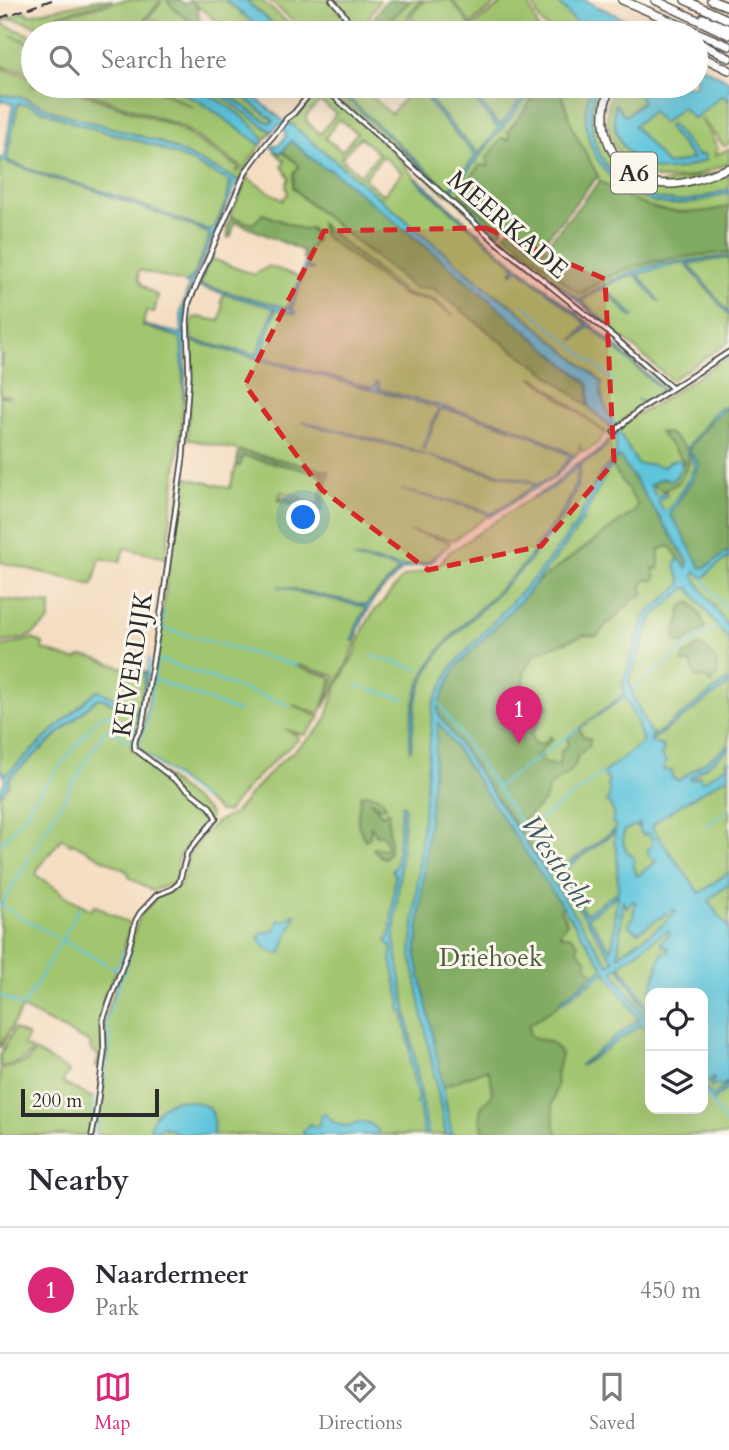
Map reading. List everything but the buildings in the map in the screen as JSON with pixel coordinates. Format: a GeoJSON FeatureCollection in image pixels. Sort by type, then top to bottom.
{"type":"FeatureCollection","features":[{"type":"Feature","properties":{"kind":"highway"},"geometry":{"type":"LineString","coordinates":[[622,0],[669,21]]}},
{"type":"Feature","properties":{"kind":"highway"},"geometry":{"type":"LineString","coordinates":[[656,0],[729,29]]}},
{"type":"Feature","properties":{"kind":"highway"},"geometry":{"type":"LineString","coordinates":[[656,0],[700,21]]}},
{"type":"Feature","properties":{"kind":"highway"},"geometry":{"type":"LineString","coordinates":[[685,0],[729,20]]}},
{"type":"Feature","properties":{"kind":"highway"},"geometry":{"type":"LineString","coordinates":[[711,0],[729,7]]}},
{"type":"Feature","properties":{"kind":"highway"},"geometry":{"type":"LineString","coordinates":[[650,13],[664,21]]}},
{"type":"Feature","properties":{"kind":"highway"},"geometry":{"type":"LineString","coordinates":[[708,25],[729,35]]}},
{"type":"Feature","properties":{"kind":"highway"},"geometry":{"type":"LineString","coordinates":[[708,37],[729,46]]}},
{"type":"Feature","properties":{"kind":"highway"},"geometry":{"type":"LineString","coordinates":[[708,47],[729,58]]}},
{"type":"Feature","properties":{"kind":"highway"},"geometry":{"type":"LineString","coordinates":[[708,60],[729,70]]}},
{"type":"Feature","properties":{"kind":"highway","name":"A6"},"geometry":{"type":"LineString","coordinates":[[607,98],[603,108],[605,136],[618,161],[634,174],[645,180],[671,184],[699,179],[729,168]]}},
{"type":"Feature","properties":{"kind":"street"},"geometry":{"type":"LineString","coordinates":[[332,0],[348,21]]}},
{"type":"Feature","properties":{"kind":"street","name":"KEVERDIJK"},"geometry":{"type":"LineString","coordinates":[[92,1135],[104,1053],[103,1020],[135,924],[152,899],[179,883],[187,853],[216,818],[209,807],[135,749],[134,745],[142,726],[183,457],[189,375],[189,302],[251,163],[306,98]]}},
{"type":"Feature","properties":{"kind":"street","name":"MEERKADE"},"geometry":{"type":"LineString","coordinates":[[335,98],[496,242],[672,388]]}},
{"type":"Feature","properties":{"kind":"street"},"geometry":{"type":"LineString","coordinates":[[616,430],[639,410],[729,352]]}},
{"type":"Feature","properties":{"kind":"highlighted area"},"geometry":{"type":"Polygon","coordinates":[[[486,228],[605,279],[614,462],[541,546],[428,570],[322,490],[245,385],[324,231],[486,228]]]}},
{"type":"Feature","properties":{"kind":"green space"},"geometry":{"type":"Polygon","coordinates":[[[98,0],[113,0],[52,17],[125,0],[167,0],[190,21],[145,21],[160,1],[143,21],[4,20],[4,25],[21,31],[21,39],[10,35],[21,40],[21,70],[0,66],[0,21],[26,11],[28,15],[98,0]]]}},
{"type":"Feature","properties":{"kind":"green space"},"geometry":{"type":"Polygon","coordinates":[[[167,0],[179,0],[185,4],[190,0],[197,6],[200,21],[190,21],[167,0]]]}},
{"type":"Feature","properties":{"kind":"green space"},"geometry":{"type":"Polygon","coordinates":[[[190,0],[225,0],[251,21],[217,21],[190,0]]]}},
{"type":"Feature","properties":{"kind":"green space"},"geometry":{"type":"Polygon","coordinates":[[[245,0],[261,0],[286,21],[270,21],[245,0]]]}},
{"type":"Feature","properties":{"kind":"green space"},"geometry":{"type":"Polygon","coordinates":[[[269,0],[329,0],[344,21],[293,21],[269,0]]]}},
{"type":"Feature","properties":{"kind":"green space"},"geometry":{"type":"Polygon","coordinates":[[[336,0],[380,0],[366,21],[350,21],[336,0]]]}},
{"type":"Feature","properties":{"kind":"green space"},"geometry":{"type":"Polygon","coordinates":[[[389,0],[411,0],[389,21],[372,21],[383,4],[389,0]]]}},
{"type":"Feature","properties":{"kind":"green space"},"geometry":{"type":"Polygon","coordinates":[[[411,0],[422,0],[409,14],[410,21],[389,21],[411,0]]]}},
{"type":"Feature","properties":{"kind":"green space"},"geometry":{"type":"Polygon","coordinates":[[[425,0],[451,0],[467,21],[414,21],[411,17],[425,0]]]}},
{"type":"Feature","properties":{"kind":"green space"},"geometry":{"type":"Polygon","coordinates":[[[452,0],[500,0],[475,21],[469,21],[452,0]]]}},
{"type":"Feature","properties":{"kind":"green space"},"geometry":{"type":"Polygon","coordinates":[[[506,0],[527,0],[535,21],[479,21],[506,0]]]}},
{"type":"Feature","properties":{"kind":"green space"},"geometry":{"type":"Polygon","coordinates":[[[531,0],[556,0],[574,21],[541,21],[531,0]]]}},
{"type":"Feature","properties":{"kind":"green space"},"geometry":{"type":"Polygon","coordinates":[[[0,68],[21,74],[21,97],[0,95],[0,68]]]}},
{"type":"Feature","properties":{"kind":"green space"},"geometry":{"type":"Polygon","coordinates":[[[722,94],[729,101],[729,144],[724,146],[701,119],[718,148],[715,155],[729,149],[729,163],[674,179],[649,176],[635,169],[624,159],[609,132],[610,98],[641,98],[643,100],[625,117],[616,105],[614,122],[621,144],[636,160],[680,169],[706,160],[703,154],[698,156],[668,128],[693,159],[667,165],[633,126],[652,110],[682,107],[694,119],[722,94]]]}},
{"type":"Feature","properties":{"kind":"green space"},"geometry":{"type":"Polygon","coordinates":[[[23,98],[94,98],[175,126],[238,167],[237,172],[242,167],[179,125],[101,98],[174,98],[194,108],[175,98],[192,98],[261,145],[240,181],[160,142],[59,113],[23,98]]]}},
{"type":"Feature","properties":{"kind":"green space"},"geometry":{"type":"Polygon","coordinates":[[[214,98],[225,98],[272,132],[264,140],[243,117],[214,98]]]}},
{"type":"Feature","properties":{"kind":"green space"},"geometry":{"type":"Polygon","coordinates":[[[233,98],[245,98],[274,121],[266,121],[233,98]]]}},
{"type":"Feature","properties":{"kind":"green space"},"geometry":{"type":"Polygon","coordinates":[[[333,98],[390,148],[420,184],[515,266],[511,273],[518,268],[587,324],[573,340],[590,326],[653,380],[661,392],[632,412],[616,428],[602,402],[600,386],[513,306],[494,294],[291,124],[285,123],[299,114],[309,99],[333,98]],[[320,101],[306,118],[320,134],[336,114],[320,101]],[[339,119],[325,138],[342,151],[357,133],[339,119]],[[360,137],[341,158],[360,175],[379,154],[360,137]],[[383,156],[364,178],[383,195],[402,173],[383,156]]]}},
{"type":"Feature","properties":{"kind":"green space"},"geometry":{"type":"Polygon","coordinates":[[[339,98],[346,98],[381,129],[450,194],[446,195],[339,98]]]}},
{"type":"Feature","properties":{"kind":"green space"},"geometry":{"type":"Polygon","coordinates":[[[348,98],[373,98],[391,114],[403,98],[426,98],[476,156],[461,176],[458,174],[459,178],[449,190],[348,98]]]}},
{"type":"Feature","properties":{"kind":"green space"},"geometry":{"type":"Polygon","coordinates":[[[429,98],[473,98],[497,130],[479,154],[429,98]]]}},
{"type":"Feature","properties":{"kind":"green space"},"geometry":{"type":"Polygon","coordinates":[[[476,98],[522,98],[500,126],[476,98]]]}},
{"type":"Feature","properties":{"kind":"green space"},"geometry":{"type":"Polygon","coordinates":[[[526,98],[533,98],[508,132],[509,140],[502,138],[487,166],[480,166],[461,195],[502,231],[494,238],[452,196],[496,235],[497,233],[451,192],[526,98]]]}},
{"type":"Feature","properties":{"kind":"green space"},"geometry":{"type":"Polygon","coordinates":[[[533,98],[563,98],[573,129],[598,176],[539,247],[509,224],[504,224],[502,231],[460,192],[480,165],[488,166],[486,159],[502,138],[509,140],[507,132],[533,98]]]}},
{"type":"Feature","properties":{"kind":"green space"},"geometry":{"type":"Polygon","coordinates":[[[563,98],[589,98],[587,126],[591,145],[612,178],[646,199],[666,204],[698,202],[729,193],[729,206],[701,212],[664,211],[635,203],[600,181],[573,129],[563,98]]]}},
{"type":"Feature","properties":{"kind":"green space"},"geometry":{"type":"Polygon","coordinates":[[[594,98],[602,98],[599,126],[609,152],[620,166],[656,185],[729,171],[729,189],[696,199],[676,201],[654,198],[635,190],[618,179],[605,164],[596,147],[592,107],[594,98]]]}},
{"type":"Feature","properties":{"kind":"green space"},"geometry":{"type":"Polygon","coordinates":[[[18,103],[72,122],[153,145],[231,182],[218,221],[210,231],[117,196],[8,161],[18,103]]]}},
{"type":"Feature","properties":{"kind":"green space"},"geometry":{"type":"Polygon","coordinates":[[[291,141],[440,258],[585,381],[589,386],[588,406],[433,288],[414,288],[304,199],[293,187],[298,164],[283,152],[291,141]]]}},
{"type":"Feature","properties":{"kind":"green space"},"geometry":{"type":"Polygon","coordinates":[[[275,150],[283,152],[298,164],[293,187],[304,199],[414,288],[433,288],[588,406],[614,430],[609,435],[536,378],[533,378],[604,432],[589,450],[582,452],[580,446],[578,454],[571,455],[543,439],[503,423],[378,389],[376,382],[375,388],[369,387],[261,357],[276,308],[295,313],[292,308],[304,273],[307,268],[312,269],[307,266],[308,250],[304,230],[263,214],[253,224],[230,217],[247,174],[247,178],[282,200],[288,194],[286,185],[289,178],[282,166],[285,161],[275,150]]]}},
{"type":"Feature","properties":{"kind":"green space"},"geometry":{"type":"Polygon","coordinates":[[[0,162],[82,186],[180,221],[210,236],[193,277],[186,283],[139,270],[138,275],[143,286],[158,296],[154,313],[146,311],[143,326],[181,338],[183,408],[166,558],[124,548],[120,562],[100,558],[93,585],[0,562],[0,396],[11,397],[0,394],[4,356],[0,368],[0,162]]]}},
{"type":"Feature","properties":{"kind":"green space"},"geometry":{"type":"Polygon","coordinates":[[[600,181],[631,199],[662,210],[694,212],[729,206],[729,252],[648,263],[622,271],[579,294],[505,233],[510,229],[535,249],[542,250],[600,181]]]}},
{"type":"Feature","properties":{"kind":"green space"},"geometry":{"type":"Polygon","coordinates":[[[263,214],[304,230],[311,228],[316,240],[308,250],[306,260],[303,260],[303,251],[236,222],[228,238],[227,225],[232,217],[253,224],[263,214]]]}},
{"type":"Feature","properties":{"kind":"green space"},"geometry":{"type":"Polygon","coordinates":[[[321,224],[406,294],[434,300],[453,316],[431,301],[404,296],[324,236],[321,224]]]}},
{"type":"Feature","properties":{"kind":"green space"},"geometry":{"type":"Polygon","coordinates":[[[505,233],[579,294],[616,273],[648,263],[729,252],[729,256],[632,272],[605,284],[580,300],[501,238],[505,233]]]}},
{"type":"Feature","properties":{"kind":"green space"},"geometry":{"type":"Polygon","coordinates":[[[210,258],[254,275],[269,266],[300,277],[289,308],[200,285],[210,258]]]}},
{"type":"Feature","properties":{"kind":"green space"},"geometry":{"type":"Polygon","coordinates":[[[729,258],[729,313],[688,264],[729,258]]]}},
{"type":"Feature","properties":{"kind":"green space"},"geometry":{"type":"Polygon","coordinates":[[[679,263],[686,264],[729,315],[729,342],[671,380],[614,333],[615,331],[582,301],[602,288],[632,317],[606,289],[606,285],[635,274],[658,301],[639,272],[679,263]]]}},
{"type":"Feature","properties":{"kind":"green space"},"geometry":{"type":"Polygon","coordinates":[[[224,294],[275,308],[257,355],[191,340],[189,332],[193,318],[220,321],[224,294]]]}},
{"type":"Feature","properties":{"kind":"green space"},"geometry":{"type":"Polygon","coordinates":[[[191,341],[436,407],[438,410],[423,449],[442,409],[509,428],[541,440],[571,457],[552,478],[537,485],[532,482],[431,457],[533,483],[535,486],[492,514],[465,506],[490,515],[454,540],[410,531],[450,542],[428,562],[403,567],[361,559],[399,570],[366,605],[288,588],[366,609],[357,625],[354,640],[359,628],[356,642],[349,659],[324,708],[335,676],[299,665],[294,666],[330,677],[332,680],[320,714],[293,705],[320,717],[305,735],[285,729],[299,739],[252,782],[227,812],[220,812],[138,747],[152,679],[183,477],[230,488],[236,466],[240,466],[243,456],[324,475],[319,504],[281,492],[278,500],[321,510],[329,472],[187,439],[192,371],[191,341]]]}},
{"type":"Feature","properties":{"kind":"green space"},"geometry":{"type":"Polygon","coordinates":[[[729,356],[729,1135],[95,1135],[108,1058],[105,1060],[107,1043],[104,1028],[108,1007],[140,916],[157,897],[179,886],[188,856],[205,833],[218,821],[234,814],[276,766],[321,727],[364,628],[376,608],[403,577],[437,567],[449,552],[553,485],[577,463],[595,454],[635,415],[729,356]]]}},
{"type":"Feature","properties":{"kind":"green space"},"geometry":{"type":"Polygon","coordinates":[[[729,408],[729,551],[701,568],[670,515],[699,464],[691,453],[690,446],[712,419],[729,408]]]}},
{"type":"Feature","properties":{"kind":"green space"},"geometry":{"type":"Polygon","coordinates":[[[659,432],[670,434],[687,449],[689,462],[680,482],[663,491],[654,486],[653,482],[661,478],[673,480],[684,461],[659,432]]]}},
{"type":"Feature","properties":{"kind":"green space"},"geometry":{"type":"Polygon","coordinates":[[[239,451],[329,471],[322,510],[278,500],[282,496],[319,504],[324,474],[243,456],[240,466],[236,466],[239,451]]]}},
{"type":"Feature","properties":{"kind":"green space"},"geometry":{"type":"Polygon","coordinates":[[[618,457],[688,561],[687,569],[670,546],[660,549],[659,569],[653,568],[656,578],[652,581],[647,579],[641,587],[644,593],[632,599],[597,636],[584,635],[536,653],[524,672],[524,682],[519,695],[522,698],[530,697],[539,692],[548,705],[548,708],[537,709],[539,720],[532,733],[533,739],[536,744],[545,743],[550,736],[553,739],[533,761],[542,755],[542,761],[546,764],[559,765],[561,751],[568,745],[567,737],[579,728],[583,736],[590,739],[589,746],[578,755],[568,774],[549,788],[544,801],[524,819],[523,826],[553,870],[549,871],[544,868],[438,713],[439,703],[456,667],[535,584],[636,510],[637,504],[612,466],[618,457]]]}},
{"type":"Feature","properties":{"kind":"green space"},"geometry":{"type":"Polygon","coordinates":[[[0,599],[51,604],[49,621],[32,635],[0,643],[0,599]]]}},
{"type":"Feature","properties":{"kind":"green space"},"geometry":{"type":"Polygon","coordinates":[[[691,602],[705,629],[681,644],[675,641],[680,612],[691,602]]]}},
{"type":"Feature","properties":{"kind":"green space"},"geometry":{"type":"Polygon","coordinates":[[[32,639],[43,643],[42,649],[74,660],[83,656],[91,657],[146,672],[138,711],[101,691],[96,691],[5,774],[0,769],[0,647],[32,639]]]}},
{"type":"Feature","properties":{"kind":"green space"},"geometry":{"type":"Polygon","coordinates":[[[700,645],[709,653],[717,667],[712,683],[696,677],[691,663],[683,663],[682,660],[700,645]]]}},
{"type":"Feature","properties":{"kind":"green space"},"geometry":{"type":"Polygon","coordinates":[[[101,698],[138,715],[132,749],[210,813],[206,826],[179,857],[175,881],[153,891],[129,877],[128,872],[71,842],[70,845],[62,838],[38,869],[36,875],[62,894],[91,910],[94,905],[130,924],[124,951],[101,1008],[102,1052],[100,1065],[96,1066],[99,1055],[91,1051],[90,1043],[22,1008],[0,1048],[0,795],[9,784],[9,778],[101,698]]]}},
{"type":"Feature","properties":{"kind":"green space","name":"Driehoek"},"geometry":{"type":"Polygon","coordinates":[[[437,721],[563,906],[560,910],[567,923],[560,933],[562,936],[571,936],[578,944],[577,950],[587,960],[586,965],[594,975],[560,1001],[560,1004],[529,1025],[529,1034],[553,1044],[561,1054],[552,1105],[555,1128],[559,1135],[485,1135],[480,1110],[491,1097],[492,1083],[487,1069],[442,1087],[416,956],[437,721]]]}},
{"type":"Feature","properties":{"kind":"green space"},"geometry":{"type":"Polygon","coordinates":[[[361,795],[379,797],[385,803],[386,806],[382,808],[370,801],[381,814],[389,812],[391,845],[384,858],[373,849],[386,849],[386,841],[382,835],[377,835],[371,826],[370,837],[365,840],[359,827],[361,795]]]}},
{"type":"Feature","properties":{"kind":"green space"},"geometry":{"type":"Polygon","coordinates":[[[14,1029],[28,1036],[23,1045],[32,1050],[22,1060],[0,1067],[0,1055],[14,1029]]]}},
{"type":"Feature","properties":{"kind":"green space"},"geometry":{"type":"Polygon","coordinates":[[[35,1051],[69,1071],[62,1083],[93,1098],[90,1135],[0,1135],[0,1070],[26,1062],[35,1051]]]}},
{"type":"Feature","properties":{"kind":"water"},"geometry":{"type":"Polygon","coordinates":[[[225,0],[245,0],[270,21],[251,21],[225,0]]]}},
{"type":"Feature","properties":{"kind":"water"},"geometry":{"type":"Polygon","coordinates":[[[556,0],[584,0],[629,21],[574,21],[556,0]]]}},
{"type":"Feature","properties":{"kind":"water"},"geometry":{"type":"Polygon","coordinates":[[[708,70],[729,81],[729,101],[722,95],[694,119],[682,107],[663,123],[652,111],[634,126],[667,165],[693,159],[668,127],[671,124],[698,156],[704,154],[706,159],[688,167],[674,170],[645,165],[635,159],[620,140],[614,117],[615,104],[625,116],[643,101],[641,98],[708,98],[708,70]]]}},
{"type":"Feature","properties":{"kind":"water"},"geometry":{"type":"Polygon","coordinates":[[[0,95],[21,97],[59,113],[160,142],[238,180],[186,304],[185,400],[181,338],[143,325],[182,334],[181,311],[189,285],[186,283],[193,277],[210,236],[180,221],[82,186],[0,162],[5,153],[13,104],[0,100],[0,95]],[[18,103],[8,161],[117,196],[210,231],[214,227],[231,182],[153,145],[72,122],[18,103]]]}},
{"type":"Feature","properties":{"kind":"water"},"geometry":{"type":"Polygon","coordinates":[[[192,98],[214,98],[245,119],[264,142],[261,145],[192,98]]]}},
{"type":"Feature","properties":{"kind":"water"},"geometry":{"type":"Polygon","coordinates":[[[225,98],[232,98],[266,121],[274,121],[245,98],[256,98],[285,123],[291,124],[602,382],[603,400],[616,428],[614,430],[589,407],[589,386],[585,381],[440,258],[291,141],[281,153],[274,150],[271,146],[279,145],[286,136],[283,126],[278,125],[272,132],[225,98]]]}},
{"type":"Feature","properties":{"kind":"water"},"geometry":{"type":"Polygon","coordinates":[[[346,98],[449,190],[458,178],[457,174],[461,176],[476,155],[426,98],[429,98],[479,154],[497,127],[473,98],[476,98],[500,126],[522,98],[526,98],[452,191],[498,233],[496,235],[346,98]]]}},
{"type":"Feature","properties":{"kind":"water"},"geometry":{"type":"Polygon","coordinates":[[[589,98],[594,98],[592,128],[596,147],[605,164],[618,179],[635,190],[654,198],[676,201],[696,199],[729,189],[729,193],[682,204],[666,204],[627,190],[599,163],[586,126],[589,98]]]}},
{"type":"Feature","properties":{"kind":"water"},"geometry":{"type":"Polygon","coordinates":[[[417,178],[499,251],[592,325],[664,390],[643,404],[637,399],[644,403],[662,390],[590,326],[574,340],[587,324],[518,268],[512,274],[515,266],[420,184],[417,178]]]}},
{"type":"Feature","properties":{"kind":"water"},"geometry":{"type":"Polygon","coordinates":[[[504,239],[580,300],[612,281],[643,268],[729,256],[688,263],[729,315],[686,264],[679,263],[638,274],[659,301],[635,274],[606,285],[606,289],[634,316],[632,317],[602,288],[583,299],[583,303],[616,331],[614,333],[518,255],[504,239]]]}},
{"type":"Feature","properties":{"kind":"water"},"geometry":{"type":"Polygon","coordinates":[[[210,257],[200,285],[287,308],[306,260],[307,266],[313,269],[307,268],[304,273],[292,308],[295,314],[276,309],[261,357],[369,387],[375,387],[377,382],[379,389],[503,423],[543,439],[575,456],[553,479],[490,517],[489,514],[474,508],[401,490],[470,506],[492,514],[534,486],[532,483],[428,455],[532,482],[537,485],[552,478],[571,457],[525,433],[442,409],[424,449],[422,448],[438,410],[436,407],[196,342],[191,341],[190,347],[191,332],[191,340],[257,355],[274,308],[197,286],[210,257]]]}},
{"type":"Feature","properties":{"kind":"water"},"geometry":{"type":"Polygon","coordinates":[[[729,406],[712,419],[690,446],[691,453],[699,464],[670,515],[701,568],[729,551],[729,557],[705,577],[696,571],[694,576],[729,628],[729,641],[689,588],[686,588],[652,617],[629,681],[650,733],[653,733],[651,738],[729,679],[729,684],[651,741],[663,747],[661,756],[666,762],[663,770],[672,771],[672,778],[678,781],[729,745],[729,749],[690,778],[691,780],[699,776],[703,781],[728,765],[726,762],[729,760],[729,776],[682,804],[652,826],[700,893],[729,872],[729,884],[709,900],[729,928],[729,1081],[711,1088],[710,1084],[713,1078],[708,1082],[708,988],[651,988],[662,952],[668,952],[668,947],[661,942],[670,934],[669,931],[620,965],[645,1002],[645,1008],[619,968],[614,970],[645,1017],[645,1028],[642,1024],[580,1065],[639,1019],[606,972],[560,1004],[560,1001],[604,968],[438,722],[416,956],[452,1135],[446,1135],[411,956],[433,704],[453,665],[536,576],[575,526],[601,473],[615,457],[618,430],[638,465],[663,467],[671,461],[681,461],[682,467],[673,480],[661,479],[650,485],[659,496],[666,492],[667,495],[658,501],[663,510],[669,510],[695,466],[689,453],[689,445],[717,410],[729,406]],[[618,457],[606,474],[580,525],[562,550],[523,598],[456,667],[439,703],[438,713],[609,965],[614,960],[555,873],[616,829],[612,823],[614,813],[606,802],[609,798],[609,781],[603,773],[643,742],[625,697],[578,729],[624,694],[624,678],[646,615],[682,584],[675,567],[678,557],[687,568],[688,561],[618,457]],[[640,824],[625,830],[623,837],[627,852],[633,856],[637,876],[656,861],[648,855],[652,839],[648,833],[644,835],[640,832],[640,824]],[[615,832],[559,874],[586,914],[618,891],[615,832]],[[618,895],[588,917],[611,950],[618,895]],[[623,901],[618,956],[656,930],[676,911],[672,910],[638,932],[629,926],[635,902],[632,901],[627,908],[623,901]]]}},
{"type":"Feature","properties":{"kind":"water"},"geometry":{"type":"Polygon","coordinates":[[[303,421],[411,449],[424,454],[325,430],[303,421]]]}},
{"type":"Feature","properties":{"kind":"water"},"geometry":{"type":"Polygon","coordinates":[[[607,443],[596,456],[581,464],[577,488],[566,511],[528,563],[444,646],[425,675],[416,702],[410,751],[411,721],[416,696],[424,675],[435,656],[449,639],[532,554],[567,504],[575,486],[579,465],[556,486],[533,497],[556,483],[574,465],[596,454],[607,443]]]}},
{"type":"Feature","properties":{"kind":"water"},"geometry":{"type":"Polygon","coordinates":[[[442,551],[430,563],[403,569],[373,600],[354,641],[352,640],[365,607],[278,586],[366,605],[399,570],[353,558],[403,567],[428,562],[442,551]]]}},
{"type":"Feature","properties":{"kind":"water"},"geometry":{"type":"Polygon","coordinates":[[[146,672],[148,673],[140,718],[101,698],[97,699],[9,778],[9,784],[0,795],[0,789],[5,782],[0,769],[5,774],[8,773],[96,691],[101,691],[136,711],[139,710],[146,672]]]}},
{"type":"Feature","properties":{"kind":"water"},"geometry":{"type":"Polygon","coordinates":[[[403,804],[405,806],[394,940],[428,1135],[424,1135],[419,1105],[416,1103],[418,1099],[410,1049],[403,1012],[399,1009],[401,1004],[391,960],[392,949],[386,940],[390,937],[395,875],[392,870],[396,866],[403,804]]]}},
{"type":"Feature","properties":{"kind":"water"},"geometry":{"type":"Polygon","coordinates":[[[296,915],[282,953],[269,950],[259,939],[260,934],[275,930],[279,920],[286,920],[296,915]]]}},
{"type":"Feature","properties":{"kind":"water"},"geometry":{"type":"Polygon","coordinates":[[[729,1083],[729,1087],[712,1102],[708,1092],[712,1096],[729,1083]]]}},
{"type":"Feature","properties":{"kind":"water"},"geometry":{"type":"Polygon","coordinates":[[[177,1100],[198,1103],[208,1108],[213,1116],[213,1135],[179,1135],[163,1127],[150,1130],[159,1110],[177,1100]]]}},
{"type":"Feature","properties":{"kind":"water"},"geometry":{"type":"Polygon","coordinates":[[[322,1114],[344,1126],[369,1123],[378,1130],[379,1135],[303,1135],[303,1131],[310,1124],[318,1126],[322,1114]]]}},
{"type":"Feature","properties":{"kind":"waterway"},"geometry":{"type":"LineString","coordinates":[[524,305],[614,381]]}},
{"type":"Feature","properties":{"kind":"waterway"},"geometry":{"type":"LineString","coordinates":[[703,578],[729,614]]}},
{"type":"Feature","properties":{"kind":"waterway"},"geometry":{"type":"LineString","coordinates":[[162,626],[164,612]]}},
{"type":"Feature","properties":{"kind":"waterway"},"geometry":{"type":"LineString","coordinates":[[633,689],[684,648],[718,626]]}},
{"type":"Feature","properties":{"kind":"waterway"},"geometry":{"type":"LineString","coordinates":[[158,653],[162,628],[297,666]]}},
{"type":"Feature","properties":{"kind":"waterway"},"geometry":{"type":"LineString","coordinates":[[372,656],[419,669]]}},
{"type":"Feature","properties":{"kind":"waterway"},"geometry":{"type":"LineString","coordinates":[[148,673],[149,659]]}},
{"type":"Feature","properties":{"kind":"waterway"},"geometry":{"type":"LineString","coordinates":[[205,801],[138,746],[147,721],[157,659],[289,705]]}},
{"type":"Feature","properties":{"kind":"waterway"},"geometry":{"type":"LineString","coordinates":[[153,679],[239,712]]}},
{"type":"Feature","properties":{"kind":"waterway"},"geometry":{"type":"LineString","coordinates":[[357,686],[364,687]]}},
{"type":"Feature","properties":{"kind":"waterway"},"geometry":{"type":"LineString","coordinates":[[369,689],[405,699]]}},
{"type":"Feature","properties":{"kind":"waterway","name":"Westtocht"},"geometry":{"type":"LineString","coordinates":[[439,703],[555,873]]}},
{"type":"Feature","properties":{"kind":"waterway"},"geometry":{"type":"LineString","coordinates":[[3,841],[99,717],[104,714],[110,716],[136,732],[134,736]]}},
{"type":"Feature","properties":{"kind":"waterway"},"geometry":{"type":"LineString","coordinates":[[136,731],[140,718]]}},
{"type":"Feature","properties":{"kind":"waterway"},"geometry":{"type":"LineString","coordinates":[[497,787],[579,728]]}},
{"type":"Feature","properties":{"kind":"waterway"},"geometry":{"type":"LineString","coordinates":[[32,853],[104,731],[112,731],[130,743],[132,739]]}},
{"type":"Feature","properties":{"kind":"waterway","name":"Westtocht"},"geometry":{"type":"LineString","coordinates":[[526,830],[603,773]]}},
{"type":"Feature","properties":{"kind":"waterway"},"geometry":{"type":"LineString","coordinates":[[707,825],[729,809]]}},
{"type":"Feature","properties":{"kind":"waterway"},"geometry":{"type":"LineString","coordinates":[[0,908],[30,857]]}},
{"type":"Feature","properties":{"kind":"waterway"},"geometry":{"type":"LineString","coordinates":[[2,906],[56,937]]}},
{"type":"Feature","properties":{"kind":"waterway"},"geometry":{"type":"LineString","coordinates":[[79,908],[62,940],[107,964]]}},
{"type":"Feature","properties":{"kind":"waterway"},"geometry":{"type":"LineString","coordinates":[[0,995],[23,1007],[62,940],[59,939]]}},
{"type":"Feature","properties":{"kind":"waterway"},"geometry":{"type":"LineString","coordinates":[[95,1135],[111,1036],[106,1028],[107,1019],[132,950]]}},
{"type":"Feature","properties":{"kind":"waterway"},"geometry":{"type":"LineString","coordinates":[[111,966],[116,970],[124,951]]}},
{"type":"Feature","properties":{"kind":"waterway"},"geometry":{"type":"LineString","coordinates":[[708,1096],[729,1127]]}},
{"type":"Feature","properties":{"kind":"waterway"},"geometry":{"type":"LineString","coordinates":[[89,1135],[93,1098]]}},
{"type":"Feature","properties":{"kind":"railway"},"geometry":{"type":"LineString","coordinates":[[0,18],[52,0]]}},
{"type":"Feature","properties":{"kind":"place","name":"Naardermeer"},"geometry":{"type":"Point","coordinates":[519,744]}}]}
